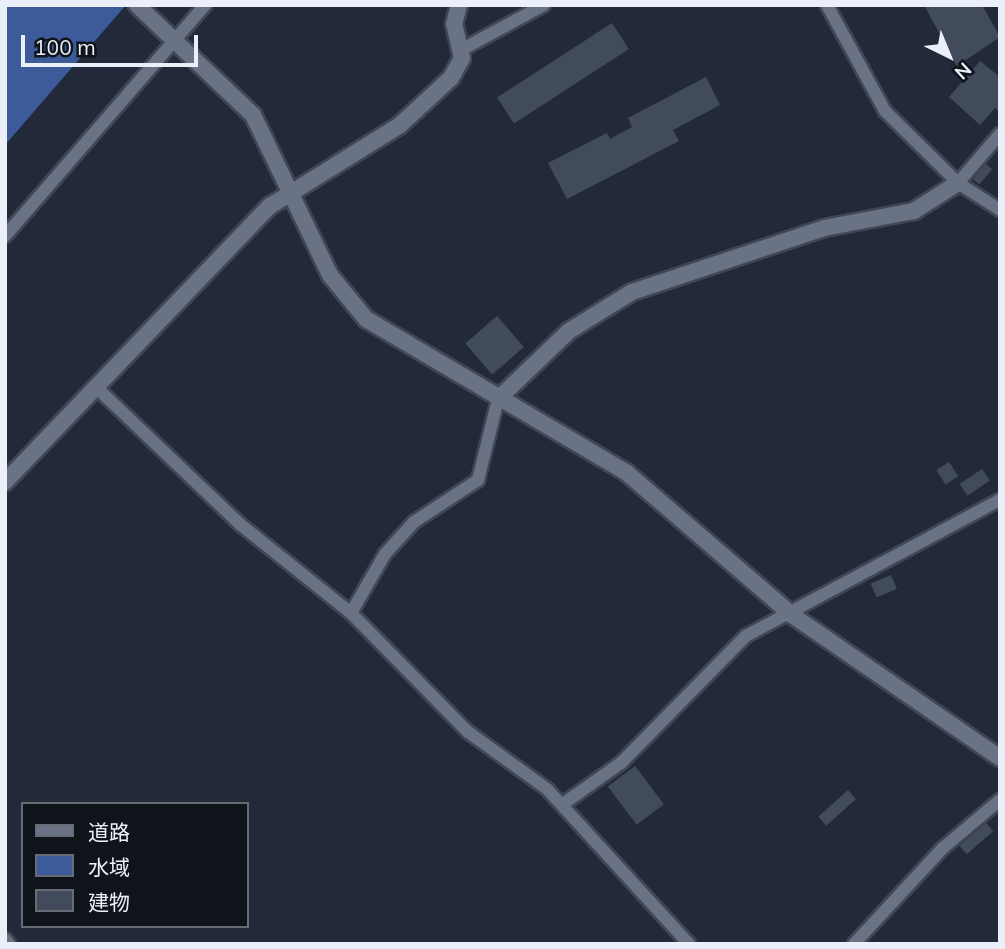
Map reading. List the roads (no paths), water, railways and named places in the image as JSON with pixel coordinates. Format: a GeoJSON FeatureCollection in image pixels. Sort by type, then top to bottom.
{"type":"FeatureCollection","features":[{"type":"Feature","properties":{"kind":"street"},"geometry":{"type":"LineString","coordinates":[[137,5],[253,115],[323,262],[356,309],[387,335],[627,473],[792,615],[1000,758]]}},
{"type":"Feature","properties":{"kind":"street"},"geometry":{"type":"LineString","coordinates":[[5,236],[102,118],[177,41],[205,5]]}},
{"type":"Feature","properties":{"kind":"street"},"geometry":{"type":"LineString","coordinates":[[5,482],[290,188],[357,154],[417,111],[458,70],[461,50],[454,24],[459,5]]}},
{"type":"Feature","properties":{"kind":"street"},"geometry":{"type":"LineString","coordinates":[[461,50],[544,5]]}},
{"type":"Feature","properties":{"kind":"street"},"geometry":{"type":"LineString","coordinates":[[827,5],[885,111],[958,183],[1000,209]]}},
{"type":"Feature","properties":{"kind":"street"},"geometry":{"type":"LineString","coordinates":[[351,612],[364,585],[414,522],[478,480],[498,399],[569,331],[632,292],[824,228],[914,211],[958,183],[1000,134]]}},
{"type":"Feature","properties":{"kind":"street"},"geometry":{"type":"LineString","coordinates":[[97,388],[248,531],[351,612],[468,732],[563,804],[689,944]]}},
{"type":"Feature","properties":{"kind":"street"},"geometry":{"type":"LineString","coordinates":[[563,804],[621,763],[739,642],[1000,500]]}},
{"type":"Feature","properties":{"kind":"street"},"geometry":{"type":"LineString","coordinates":[[854,944],[943,848],[1000,800]]}},
{"type":"Feature","properties":{"kind":"street"},"geometry":{"type":"LineString","coordinates":[[5,939],[9,944]]}},
{"type":"Feature","properties":{"kind":"water"},"geometry":{"type":"Polygon","coordinates":[[[5,5],[126,5],[5,145],[5,5]]]}}]}
